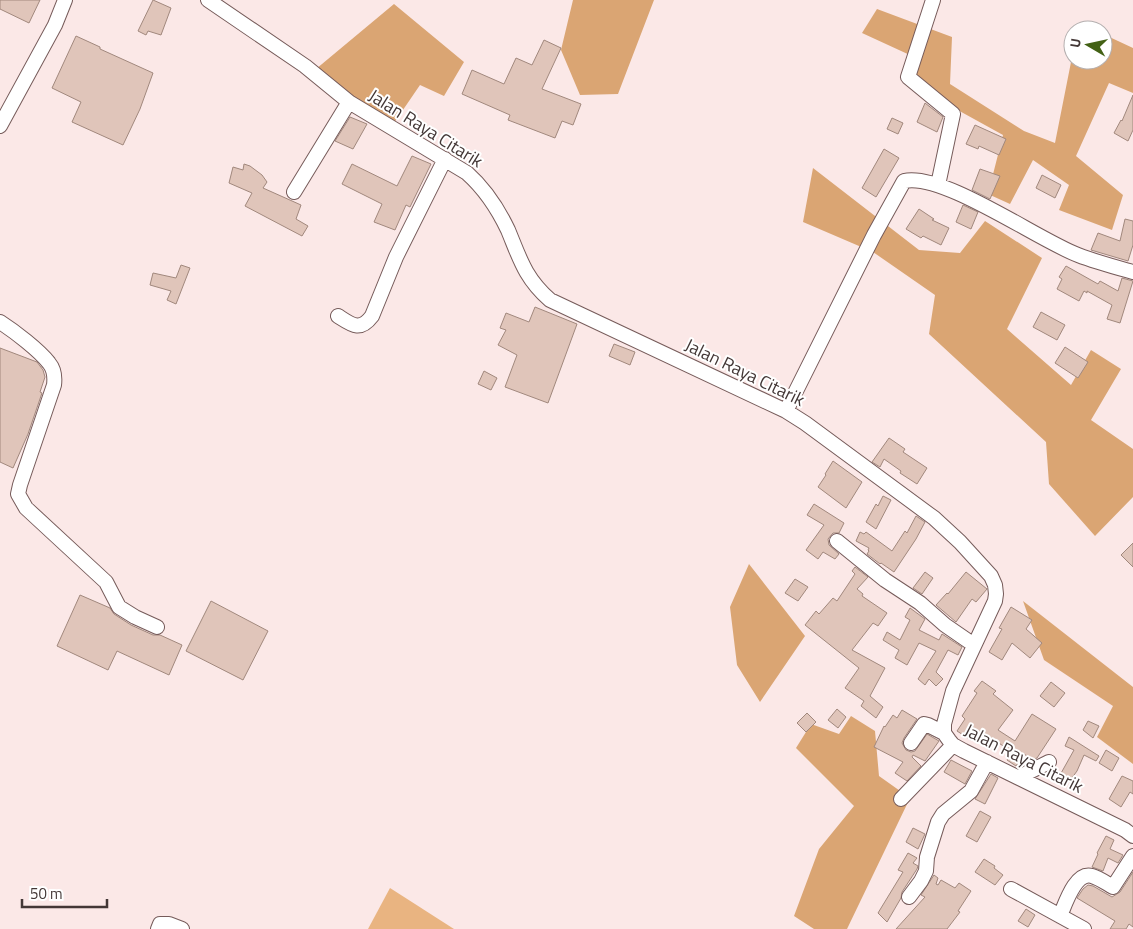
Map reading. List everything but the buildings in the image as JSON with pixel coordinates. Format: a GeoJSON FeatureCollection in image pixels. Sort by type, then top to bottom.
{"type":"FeatureCollection","features":[{"type":"Feature","properties":{"kind":"street"},"geometry":{"type":"LineString","coordinates":[[0,126],[55,25],[65,0]]}},
{"type":"Feature","properties":{"kind":"street","name":"Jalan Raya Citarik"},"geometry":{"type":"LineString","coordinates":[[208,0],[305,66],[350,102],[445,159],[480,184],[498,213],[526,274],[536,288],[550,300],[786,411],[934,518],[960,542],[991,576],[995,585],[995,601],[953,691],[944,724],[944,733],[953,745],[1125,830],[1133,836]]}},
{"type":"Feature","properties":{"kind":"street"},"geometry":{"type":"LineString","coordinates":[[932,0],[908,77],[953,114],[938,186]]}},
{"type":"Feature","properties":{"kind":"street"},"geometry":{"type":"LineString","coordinates":[[294,192],[350,102]]}},
{"type":"Feature","properties":{"kind":"street"},"geometry":{"type":"LineString","coordinates":[[338,316],[354,326],[358,326],[368,321],[372,316],[396,257],[445,159]]}},
{"type":"Feature","properties":{"kind":"street"},"geometry":{"type":"LineString","coordinates":[[786,411],[904,181],[910,180],[938,186],[979,204],[1077,255],[1133,272]]}},
{"type":"Feature","properties":{"kind":"street"},"geometry":{"type":"LineString","coordinates":[[0,322],[49,363],[54,377],[54,385],[20,485],[18,494],[20,500],[32,515],[106,582],[119,606],[156,628]]}},
{"type":"Feature","properties":{"kind":"street"},"geometry":{"type":"LineString","coordinates":[[837,541],[885,580],[920,603],[945,625],[974,645]]}},
{"type":"Feature","properties":{"kind":"street"},"geometry":{"type":"LineString","coordinates":[[911,743],[924,724],[944,733]]}},
{"type":"Feature","properties":{"kind":"street"},"geometry":{"type":"LineString","coordinates":[[901,799],[953,745]]}},
{"type":"Feature","properties":{"kind":"street"},"geometry":{"type":"LineString","coordinates":[[909,897],[926,871],[927,858],[938,822],[943,814],[971,792],[988,762]]}},
{"type":"Feature","properties":{"kind":"street"},"geometry":{"type":"LineString","coordinates":[[1019,777],[1049,762]]}},
{"type":"Feature","properties":{"kind":"street"},"geometry":{"type":"LineString","coordinates":[[1060,916],[1074,886],[1080,878],[1086,875],[1091,876],[1113,887],[1133,856]]}},
{"type":"Feature","properties":{"kind":"street"},"geometry":{"type":"LineString","coordinates":[[1011,889],[1084,929]]}},
{"type":"Feature","properties":{"kind":"street"},"geometry":{"type":"LineString","coordinates":[[158,929],[160,924],[164,923],[182,929]]}},
{"type":"Feature","properties":{"kind":"shaded area"},"geometry":{"type":"Polygon","coordinates":[[[573,0],[654,0],[618,94],[580,95],[561,50],[573,0]]]}},
{"type":"Feature","properties":{"kind":"shaded area"},"geometry":{"type":"Polygon","coordinates":[[[394,4],[464,62],[444,96],[420,85],[394,123],[342,99],[316,69],[394,4]]]}},
{"type":"Feature","properties":{"kind":"shaded area"},"geometry":{"type":"Polygon","coordinates":[[[877,9],[952,37],[950,84],[1024,131],[1055,143],[1069,70],[1113,70],[1113,39],[1133,48],[1133,93],[1109,83],[1076,156],[1123,195],[1112,230],[1059,210],[1069,185],[1033,160],[1010,204],[988,194],[1003,135],[916,87],[912,56],[862,33],[877,9]]]}},
{"type":"Feature","properties":{"kind":"shaded area"},"geometry":{"type":"Polygon","coordinates":[[[813,168],[919,250],[960,253],[985,221],[1042,258],[1007,329],[1071,385],[1091,350],[1121,369],[1091,420],[1133,449],[1133,497],[1095,536],[1049,484],[1046,442],[929,334],[935,295],[873,252],[803,222],[813,168]]]}},
{"type":"Feature","properties":{"kind":"shaded area"},"geometry":{"type":"Polygon","coordinates":[[[749,564],[805,636],[760,702],[737,665],[730,607],[749,564]]]}},
{"type":"Feature","properties":{"kind":"shaded area"},"geometry":{"type":"Polygon","coordinates":[[[1023,601],[1133,687],[1133,764],[1097,737],[1113,706],[1044,660],[1023,601]]]}},
{"type":"Feature","properties":{"kind":"shaded area"},"geometry":{"type":"Polygon","coordinates":[[[851,716],[875,731],[879,776],[910,798],[847,929],[814,929],[794,916],[819,849],[854,806],[796,748],[811,724],[839,734],[851,716]]]}},
{"type":"Feature","properties":{"kind":"shaded area"},"geometry":{"type":"Polygon","coordinates":[[[390,888],[454,929],[368,929],[390,888]]]}}]}
